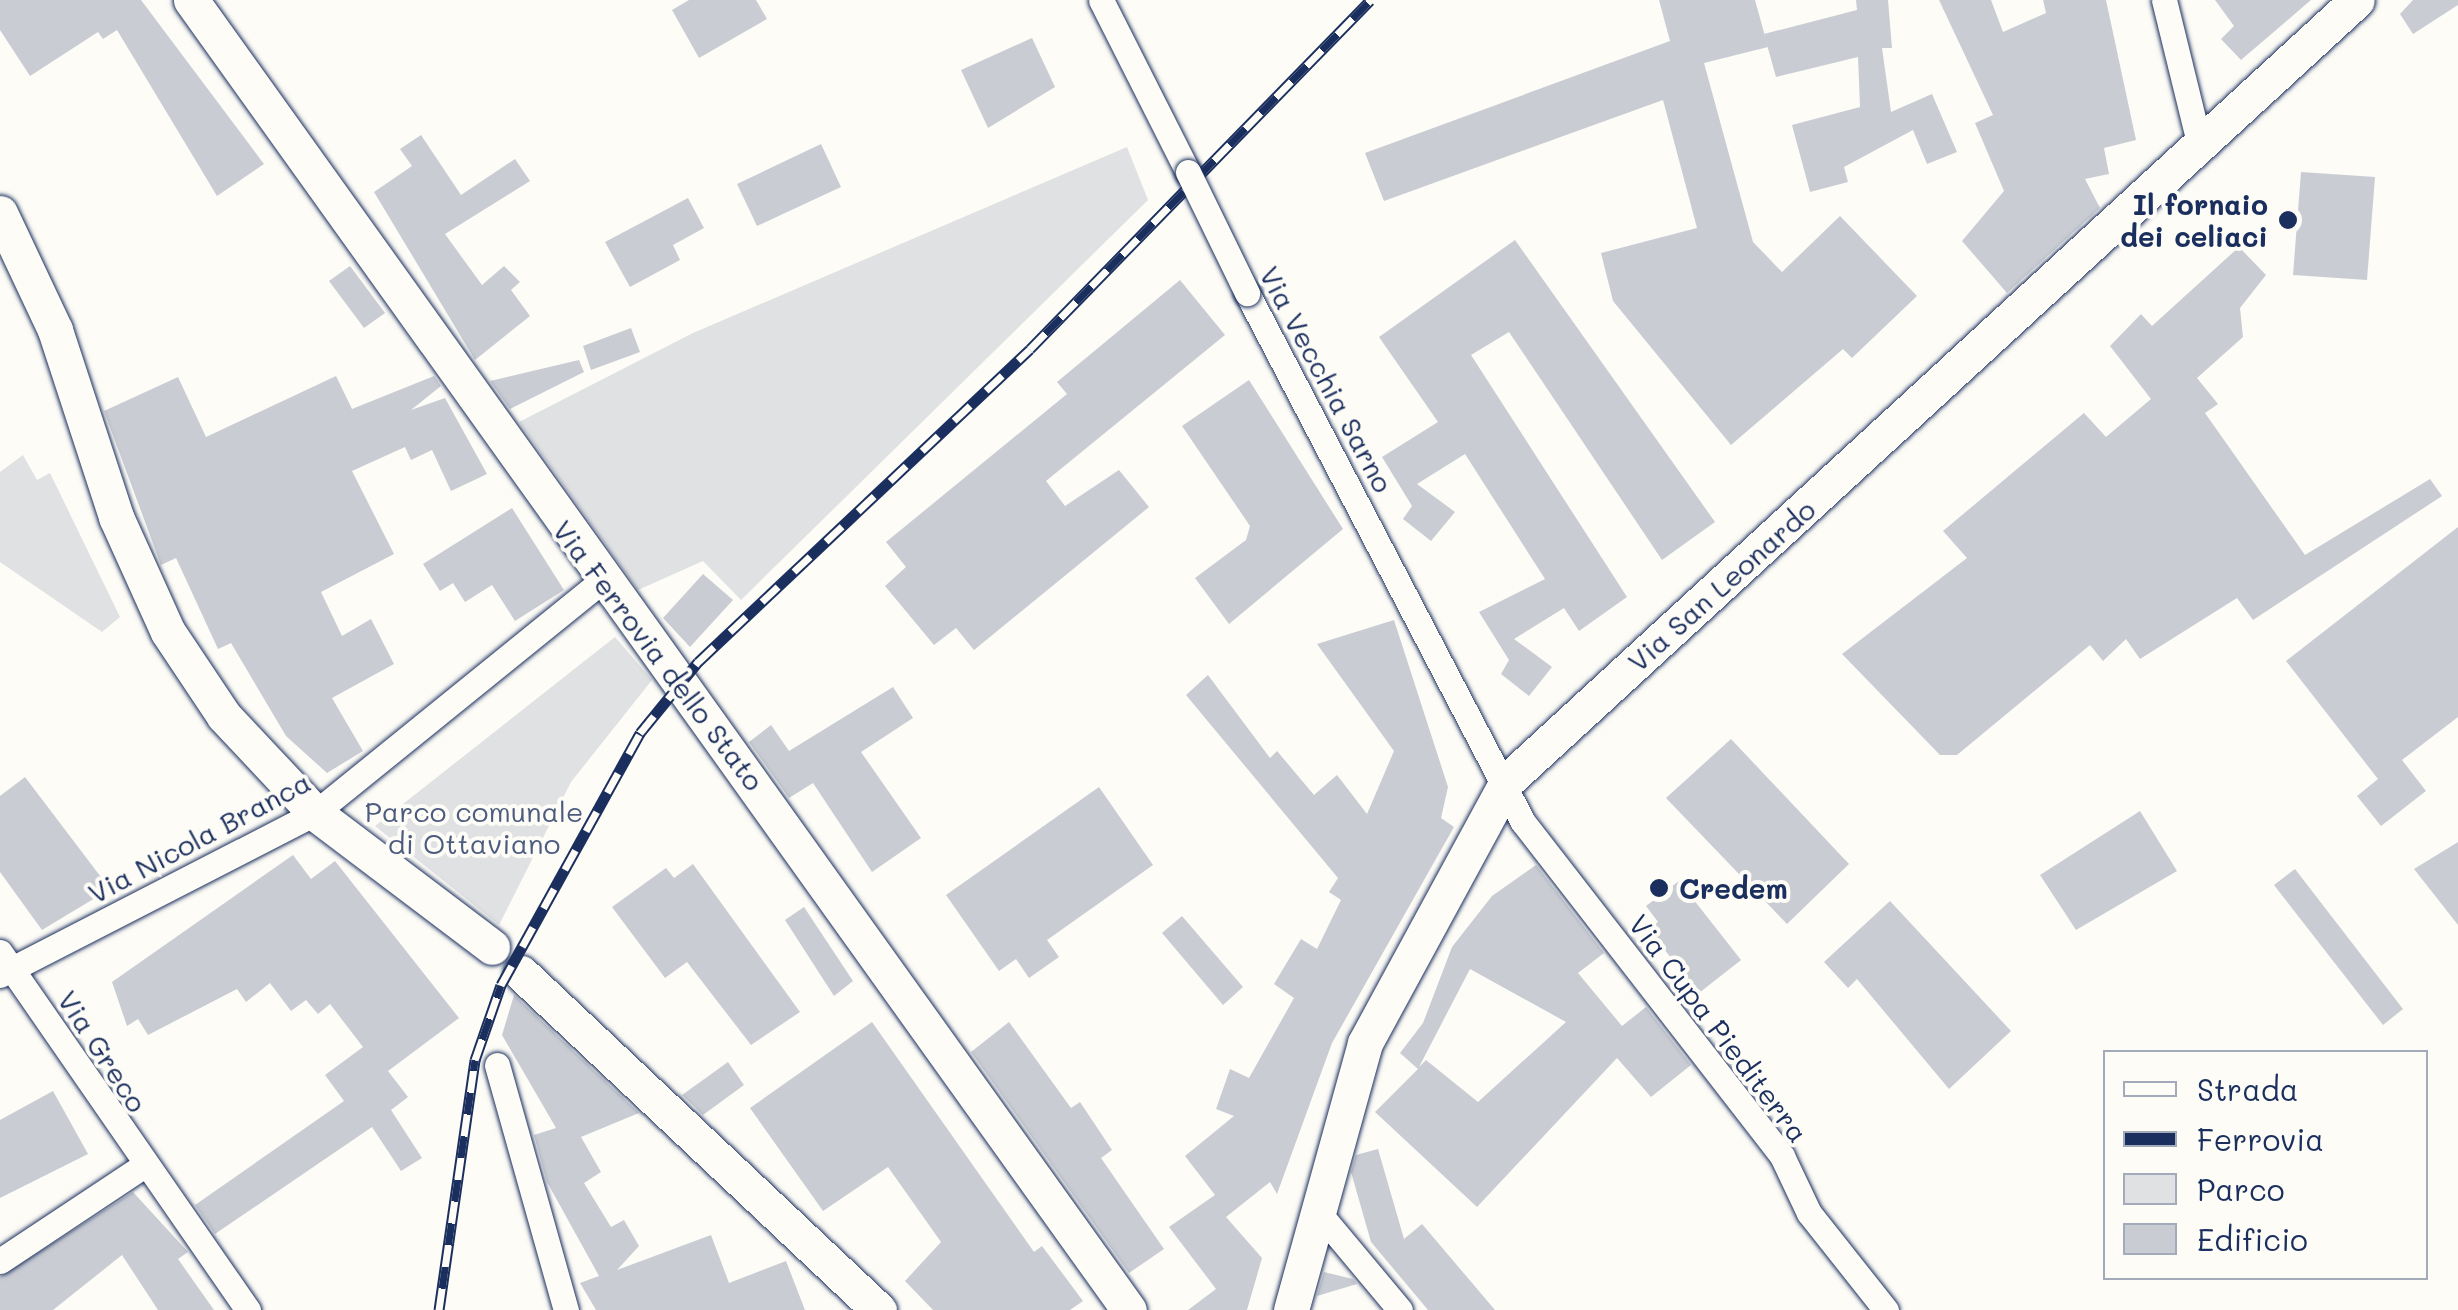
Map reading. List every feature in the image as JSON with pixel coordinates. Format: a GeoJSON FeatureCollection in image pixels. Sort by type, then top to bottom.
{"type":"FeatureCollection","features":[{"type":"Feature","properties":{"kind":"main road","name":"Via Ferrovia dello Stato"},"geometry":{"type":"LineString","coordinates":[[190,0],[600,582],[739,758],[1130,1310]]}},
{"type":"Feature","properties":{"kind":"main road","name":"Via San Leonardo"},"geometry":{"type":"LineString","coordinates":[[1291,1310],[1366,1044],[1507,781],[2357,0]]}},
{"type":"Feature","properties":{"kind":"main road"},"geometry":{"type":"LineString","coordinates":[[0,213],[56,330],[116,517],[168,632],[224,716],[315,813],[492,947]]}},
{"type":"Feature","properties":{"kind":"main road"},"geometry":{"type":"LineString","coordinates":[[521,973],[879,1310]]}},
{"type":"Feature","properties":{"kind":"street","name":"Via Vecchia Sarno"},"geometry":{"type":"LineString","coordinates":[[1101,0],[1248,292],[1507,781]]}},
{"type":"Feature","properties":{"kind":"street"},"geometry":{"type":"LineString","coordinates":[[2164,0],[2200,147]]}},
{"type":"Feature","properties":{"kind":"street","name":"Via Nicola Branca"},"geometry":{"type":"LineString","coordinates":[[4,965],[315,813],[600,582]]}},
{"type":"Feature","properties":{"kind":"street","name":"Via Cupa Piediterra"},"geometry":{"type":"LineString","coordinates":[[1507,781],[1523,822],[1782,1156],[1809,1212],[1886,1310]]}},
{"type":"Feature","properties":{"kind":"street","name":"Via Greco"},"geometry":{"type":"LineString","coordinates":[[4,965],[248,1310]]}},
{"type":"Feature","properties":{"kind":"street"},"geometry":{"type":"LineString","coordinates":[[497,1065],[566,1310]]}},
{"type":"Feature","properties":{"kind":"street"},"geometry":{"type":"LineString","coordinates":[[0,1261],[143,1166]]}},
{"type":"Feature","properties":{"kind":"street"},"geometry":{"type":"LineString","coordinates":[[1319,1213],[1400,1310]]}},
{"type":"Feature","properties":{"kind":"green space"},"geometry":{"type":"Polygon","coordinates":[[[1127,147],[1148,200],[741,600],[703,561],[638,590],[519,422],[693,333],[1127,147]]]}},
{"type":"Feature","properties":{"kind":"green space"},"geometry":{"type":"Polygon","coordinates":[[[23,455],[37,480],[50,473],[120,617],[102,632],[0,562],[0,472],[23,455]]]}},
{"type":"Feature","properties":{"kind":"green space","name":"Parco comunale di Ottaviano"},"geometry":{"type":"Polygon","coordinates":[[[615,637],[652,680],[571,782],[499,925],[375,826],[615,637]]]}},
{"type":"Feature","properties":{"kind":"building"},"geometry":{"type":"Polygon","coordinates":[[[0,0],[141,0],[264,164],[217,196],[117,30],[103,39],[98,32],[30,76],[0,30],[0,0]]]}},
{"type":"Feature","properties":{"kind":"building"},"geometry":{"type":"Polygon","coordinates":[[[689,0],[756,0],[767,19],[699,58],[672,10],[689,0]]]}},
{"type":"Feature","properties":{"kind":"building"},"geometry":{"type":"Polygon","coordinates":[[[1659,0],[1755,0],[1768,47],[1704,63],[1753,242],[1782,272],[1840,216],[1917,296],[1852,358],[1843,349],[1731,445],[1613,301],[1601,253],[1697,228],[1663,100],[1384,201],[1365,153],[1670,41],[1659,0]]]}},
{"type":"Feature","properties":{"kind":"building"},"geometry":{"type":"Polygon","coordinates":[[[1856,0],[1888,0],[1892,48],[1882,48],[1891,112],[1932,94],[1957,152],[1927,164],[1913,130],[1844,167],[1848,182],[1810,192],[1792,125],[1860,107],[1858,57],[1776,77],[1764,34],[1857,10],[1856,0]]]}},
{"type":"Feature","properties":{"kind":"building"},"geometry":{"type":"Polygon","coordinates":[[[1939,0],[1991,0],[2003,32],[2046,13],[2043,0],[2106,0],[2136,140],[2104,148],[2109,174],[2085,179],[2100,208],[2007,293],[1962,241],[2004,191],[1975,123],[1993,115],[1939,0]]]}},
{"type":"Feature","properties":{"kind":"building"},"geometry":{"type":"Polygon","coordinates":[[[2215,0],[2311,0],[2241,60],[2221,39],[2234,26],[2215,0]]]}},
{"type":"Feature","properties":{"kind":"building"},"geometry":{"type":"Polygon","coordinates":[[[2413,0],[2458,0],[2458,5],[2413,34],[2400,14],[2413,0]]]}},
{"type":"Feature","properties":{"kind":"building"},"geometry":{"type":"Polygon","coordinates":[[[1032,38],[1055,87],[988,128],[961,70],[1032,38]]]}},
{"type":"Feature","properties":{"kind":"building"},"geometry":{"type":"Polygon","coordinates":[[[421,135],[461,195],[515,159],[530,181],[445,234],[482,285],[504,266],[520,282],[511,290],[530,316],[475,360],[374,192],[412,166],[400,149],[421,135]]]}},
{"type":"Feature","properties":{"kind":"building"},"geometry":{"type":"Polygon","coordinates":[[[821,144],[841,187],[757,226],[737,184],[821,144]]]}},
{"type":"Feature","properties":{"kind":"building"},"geometry":{"type":"Polygon","coordinates":[[[2301,172],[2375,177],[2367,280],[2293,275],[2301,172]]]}},
{"type":"Feature","properties":{"kind":"building"},"geometry":{"type":"Polygon","coordinates":[[[688,198],[704,228],[673,245],[680,260],[630,287],[605,242],[688,198]]]}},
{"type":"Feature","properties":{"kind":"building"},"geometry":{"type":"Polygon","coordinates":[[[1515,240],[1715,522],[1662,560],[1509,332],[1471,355],[1627,597],[1579,631],[1564,608],[1514,639],[1552,667],[1529,696],[1501,674],[1509,660],[1479,612],[1545,579],[1465,454],[1417,484],[1455,512],[1431,541],[1403,519],[1412,506],[1382,457],[1438,422],[1379,337],[1515,240]]]}},
{"type":"Feature","properties":{"kind":"building"},"geometry":{"type":"Polygon","coordinates":[[[2239,247],[2266,275],[2240,308],[2243,337],[2197,378],[2218,404],[2205,413],[2305,555],[2430,479],[2442,496],[2253,620],[2237,598],[2140,659],[2126,639],[2103,661],[2090,645],[1957,755],[1940,755],[1842,654],[1967,558],[1943,531],[2084,413],[2106,437],[2151,399],[2110,346],[2141,314],[2152,326],[2239,247]]]}},
{"type":"Feature","properties":{"kind":"building"},"geometry":{"type":"Polygon","coordinates":[[[350,266],[385,313],[364,328],[329,281],[350,266]]]}},
{"type":"Feature","properties":{"kind":"building"},"geometry":{"type":"Polygon","coordinates":[[[1180,280],[1225,335],[1046,481],[1065,506],[1119,470],[1149,507],[974,650],[956,628],[934,645],[885,586],[906,567],[886,542],[1067,394],[1057,382],[1180,280]]]}},
{"type":"Feature","properties":{"kind":"building"},"geometry":{"type":"Polygon","coordinates":[[[631,328],[640,352],[591,370],[583,346],[631,328]]]}},
{"type":"Feature","properties":{"kind":"building"},"geometry":{"type":"Polygon","coordinates":[[[579,360],[584,372],[510,409],[490,381],[579,360]]]}},
{"type":"Feature","properties":{"kind":"building"},"geometry":{"type":"Polygon","coordinates":[[[336,376],[352,409],[434,376],[441,386],[411,410],[445,398],[487,474],[451,491],[432,450],[411,460],[405,447],[352,471],[394,554],[321,592],[342,636],[371,619],[394,664],[332,698],[363,751],[327,773],[286,736],[231,643],[218,649],[176,558],[161,565],[104,411],[178,377],[206,437],[336,376]]]}},
{"type":"Feature","properties":{"kind":"building"},"geometry":{"type":"Polygon","coordinates":[[[1249,380],[1343,529],[1229,624],[1195,578],[1246,540],[1250,526],[1182,426],[1249,380]]]}},
{"type":"Feature","properties":{"kind":"building"},"geometry":{"type":"Polygon","coordinates":[[[512,508],[564,590],[515,621],[492,585],[465,602],[453,583],[440,591],[423,564],[512,508]]]}},
{"type":"Feature","properties":{"kind":"building"},"geometry":{"type":"Polygon","coordinates":[[[2458,527],[2458,717],[2402,760],[2426,791],[2381,826],[2357,796],[2378,779],[2286,661],[2458,527]]]}},
{"type":"Feature","properties":{"kind":"building"},"geometry":{"type":"Polygon","coordinates":[[[703,574],[733,600],[690,647],[663,618],[703,574]]]}},
{"type":"Feature","properties":{"kind":"building"},"geometry":{"type":"Polygon","coordinates":[[[1394,620],[1448,787],[1441,818],[1454,827],[1332,1043],[1277,1194],[1270,1182],[1226,1217],[1262,1258],[1247,1310],[1188,1310],[1216,1289],[1169,1227],[1215,1195],[1185,1156],[1234,1116],[1216,1109],[1230,1069],[1249,1078],[1294,998],[1274,984],[1301,939],[1317,949],[1341,900],[1329,892],[1338,878],[1186,695],[1208,675],[1270,758],[1277,751],[1314,795],[1337,775],[1367,814],[1394,751],[1317,644],[1394,620]]]}},
{"type":"Feature","properties":{"kind":"building"},"geometry":{"type":"Polygon","coordinates":[[[893,687],[913,718],[861,752],[921,838],[872,872],[813,783],[789,798],[749,742],[771,725],[789,751],[893,687]]]}},
{"type":"Feature","properties":{"kind":"building"},"geometry":{"type":"Polygon","coordinates":[[[1731,739],[1849,864],[1787,924],[1666,798],[1731,739]]]}},
{"type":"Feature","properties":{"kind":"building"},"geometry":{"type":"Polygon","coordinates":[[[25,777],[110,889],[42,930],[0,872],[0,796],[25,777]]]}},
{"type":"Feature","properties":{"kind":"building"},"geometry":{"type":"Polygon","coordinates":[[[1099,787],[1153,865],[1047,940],[1059,957],[1029,978],[1016,959],[999,971],[946,895],[1099,787]]]}},
{"type":"Feature","properties":{"kind":"building"},"geometry":{"type":"Polygon","coordinates":[[[2140,811],[2177,871],[2076,930],[2040,875],[2140,811]]]}},
{"type":"Feature","properties":{"kind":"building"},"geometry":{"type":"Polygon","coordinates":[[[2458,842],[2458,925],[2414,869],[2458,842]]]}},
{"type":"Feature","properties":{"kind":"building"},"geometry":{"type":"Polygon","coordinates":[[[293,855],[311,879],[335,861],[459,1018],[388,1071],[408,1097],[391,1110],[422,1158],[401,1171],[372,1127],[215,1234],[195,1205],[344,1101],[325,1075],[363,1047],[330,1004],[318,1014],[306,1000],[291,1011],[270,983],[246,1002],[237,989],[148,1035],[138,1019],[127,1026],[112,982],[293,855]]]}},
{"type":"Feature","properties":{"kind":"building"},"geometry":{"type":"Polygon","coordinates":[[[693,864],[800,1012],[751,1045],[687,962],[665,978],[612,907],[666,868],[674,878],[693,864]]]}},
{"type":"Feature","properties":{"kind":"building"},"geometry":{"type":"Polygon","coordinates":[[[1536,865],[1604,953],[1578,973],[1622,1026],[1646,1007],[1691,1065],[1651,1097],[1617,1058],[1477,1207],[1375,1112],[1418,1069],[1400,1053],[1423,1023],[1452,947],[1492,896],[1536,865]],[[1470,969],[1419,1067],[1426,1060],[1478,1102],[1566,1022],[1470,969]]]}},
{"type":"Feature","properties":{"kind":"building"},"geometry":{"type":"Polygon","coordinates":[[[2295,869],[2403,1009],[2383,1025],[2274,885],[2295,869]]]}},
{"type":"Feature","properties":{"kind":"building"},"geometry":{"type":"Polygon","coordinates":[[[1679,881],[1741,960],[1699,993],[1648,929],[1658,922],[1646,906],[1679,881]]]}},
{"type":"Feature","properties":{"kind":"building"},"geometry":{"type":"Polygon","coordinates":[[[1890,901],[2011,1031],[1949,1089],[1857,979],[1848,988],[1824,962],[1890,901]]]}},
{"type":"Feature","properties":{"kind":"building"},"geometry":{"type":"Polygon","coordinates":[[[804,907],[853,981],[834,996],[785,920],[804,907]]]}},
{"type":"Feature","properties":{"kind":"building"},"geometry":{"type":"Polygon","coordinates":[[[1182,916],[1243,987],[1223,1005],[1162,933],[1182,916]]]}},
{"type":"Feature","properties":{"kind":"building"},"geometry":{"type":"Polygon","coordinates":[[[514,995],[639,1113],[581,1137],[601,1172],[584,1183],[611,1227],[624,1220],[639,1246],[617,1270],[711,1235],[729,1283],[786,1261],[805,1310],[596,1310],[580,1283],[599,1276],[547,1182],[534,1135],[556,1128],[502,1035],[514,995]]]}},
{"type":"Feature","properties":{"kind":"building"},"geometry":{"type":"Polygon","coordinates":[[[872,1022],[1034,1252],[1042,1246],[1083,1301],[1070,1310],[933,1310],[905,1281],[941,1242],[888,1167],[823,1211],[750,1108],[872,1022]]]}},
{"type":"Feature","properties":{"kind":"building"},"geometry":{"type":"Polygon","coordinates":[[[1009,1022],[1071,1108],[1080,1102],[1112,1150],[1101,1158],[1164,1249],[1129,1273],[971,1052],[1009,1022]]]}},
{"type":"Feature","properties":{"kind":"building"},"geometry":{"type":"Polygon","coordinates":[[[728,1062],[744,1085],[703,1115],[682,1095],[728,1062]]]}},
{"type":"Feature","properties":{"kind":"building"},"geometry":{"type":"Polygon","coordinates":[[[53,1091],[88,1154],[0,1198],[0,1120],[53,1091]]]}},
{"type":"Feature","properties":{"kind":"building"},"geometry":{"type":"Polygon","coordinates":[[[1378,1149],[1404,1239],[1422,1224],[1495,1310],[1428,1310],[1371,1242],[1351,1172],[1356,1155],[1378,1149]]]}},
{"type":"Feature","properties":{"kind":"building"},"geometry":{"type":"Polygon","coordinates":[[[133,1192],[188,1252],[178,1259],[214,1310],[158,1310],[122,1255],[53,1310],[0,1310],[0,1277],[133,1192]]]}},
{"type":"Feature","properties":{"kind":"building"},"geometry":{"type":"Polygon","coordinates":[[[1324,1272],[1353,1279],[1357,1284],[1317,1296],[1324,1272]]]}},
{"type":"Feature","properties":{"kind":"railway"},"geometry":{"type":"LineString","coordinates":[[439,1310],[475,1060],[501,985],[640,733],[698,662],[1030,349],[1370,0]]}},
{"type":"Feature","properties":{"kind":"place","name":"Il fornaio dei celiaci"},"geometry":{"type":"Point","coordinates":[2288,220]}},
{"type":"Feature","properties":{"kind":"place","name":"Credem"},"geometry":{"type":"Point","coordinates":[1659,888]}}]}
